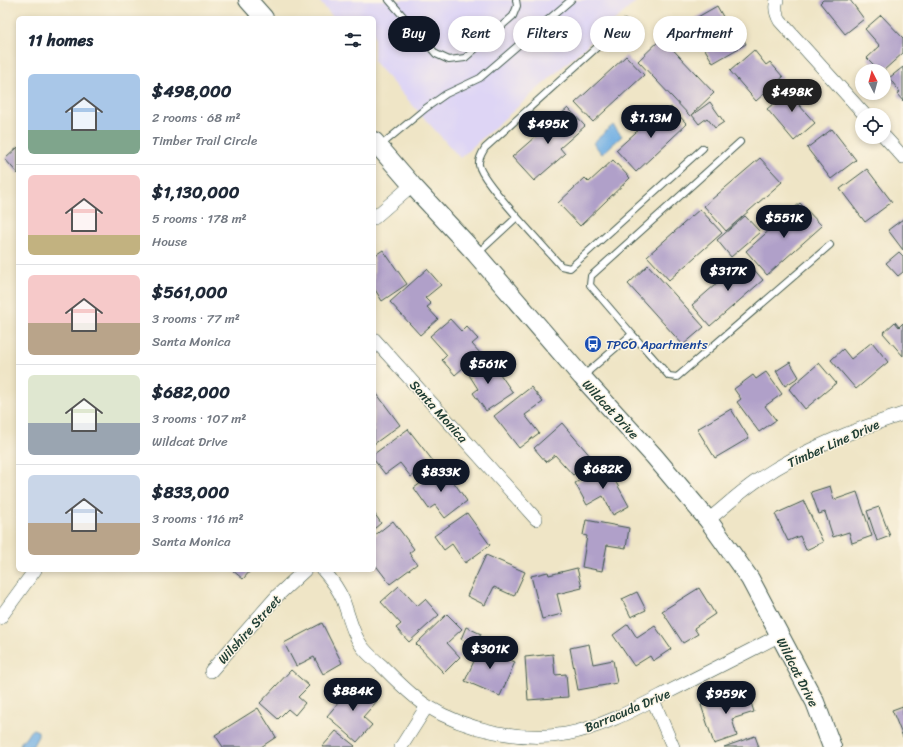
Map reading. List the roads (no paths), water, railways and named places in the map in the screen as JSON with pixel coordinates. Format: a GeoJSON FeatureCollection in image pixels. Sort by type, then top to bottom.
{"type":"FeatureCollection","features":[{"type":"Feature","properties":{"kind":"main road"},"geometry":{"type":"LineString","coordinates":[[248,0],[262,16]]}},
{"type":"Feature","properties":{"kind":"main road","name":"Wildcat Drive"},"geometry":{"type":"LineString","coordinates":[[377,144],[412,185],[476,254],[582,377],[654,456],[708,520],[750,579],[815,702],[832,747]]}},
{"type":"Feature","properties":{"kind":"street"},"geometry":{"type":"LineString","coordinates":[[777,0],[775,4],[775,14],[780,21],[859,108]]}},
{"type":"Feature","properties":{"kind":"street"},"geometry":{"type":"LineString","coordinates":[[891,144],[903,157]]}},
{"type":"Feature","properties":{"kind":"street"},"geometry":{"type":"LineString","coordinates":[[376,216],[412,185]]}},
{"type":"Feature","properties":{"kind":"street","name":"Santa Monica"},"geometry":{"type":"LineString","coordinates":[[376,341],[536,519]]}},
{"type":"Feature","properties":{"kind":"street","name":"Timber Line Drive"},"geometry":{"type":"LineString","coordinates":[[708,520],[760,478],[796,457],[832,440],[903,414]]}},
{"type":"Feature","properties":{"kind":"street"},"geometry":{"type":"LineString","coordinates":[[0,618],[34,572]]}},
{"type":"Feature","properties":{"kind":"street","name":"Wilshire Street"},"geometry":{"type":"LineString","coordinates":[[211,671],[278,595],[302,572]]}},
{"type":"Feature","properties":{"kind":"street","name":"Barracuda Drive"},"geometry":{"type":"LineString","coordinates":[[325,572],[334,582],[342,598],[355,633],[364,649],[397,682],[427,706],[446,716],[470,726],[514,735],[539,737],[566,734],[597,726],[653,700],[780,635]]}},
{"type":"Feature","properties":{"kind":"street"},"geometry":{"type":"LineString","coordinates":[[653,700],[673,747]]}},
{"type":"Feature","properties":{"kind":"street"},"geometry":{"type":"LineString","coordinates":[[401,747],[427,706]]}},
{"type":"Feature","properties":{"kind":"lane"},"geometry":{"type":"LineString","coordinates":[[389,0],[436,54],[449,60],[465,58],[513,16],[517,6],[516,0]]}},
{"type":"Feature","properties":{"kind":"lane"},"geometry":{"type":"LineString","coordinates":[[377,144],[446,94],[480,78],[567,1]]}},
{"type":"Feature","properties":{"kind":"lane"},"geometry":{"type":"LineString","coordinates":[[592,52],[485,148],[480,156],[479,165],[483,175],[517,217],[561,266],[570,268],[703,148]]}},
{"type":"Feature","properties":{"kind":"lane"},"geometry":{"type":"LineString","coordinates":[[740,142],[591,276],[590,285],[632,334],[669,376],[676,377],[830,245]]}},
{"type":"Feature","properties":{"kind":"lane"},"geometry":{"type":"LineString","coordinates":[[476,254],[517,217]]}},
{"type":"Feature","properties":{"kind":"lane"},"geometry":{"type":"LineString","coordinates":[[582,377],[632,334]]}},
{"type":"Feature","properties":{"kind":"water"},"geometry":{"type":"Polygon","coordinates":[[[613,125],[622,136],[602,154],[593,143],[613,125]]]}},
{"type":"Feature","properties":{"kind":"water"},"geometry":{"type":"Polygon","coordinates":[[[33,729],[38,731],[38,736],[32,747],[20,747],[21,742],[33,729]]]}},
{"type":"Feature","properties":{"kind":"place","name":"TPCO Apartments"},"geometry":{"type":"Point","coordinates":[593,344]}}]}
